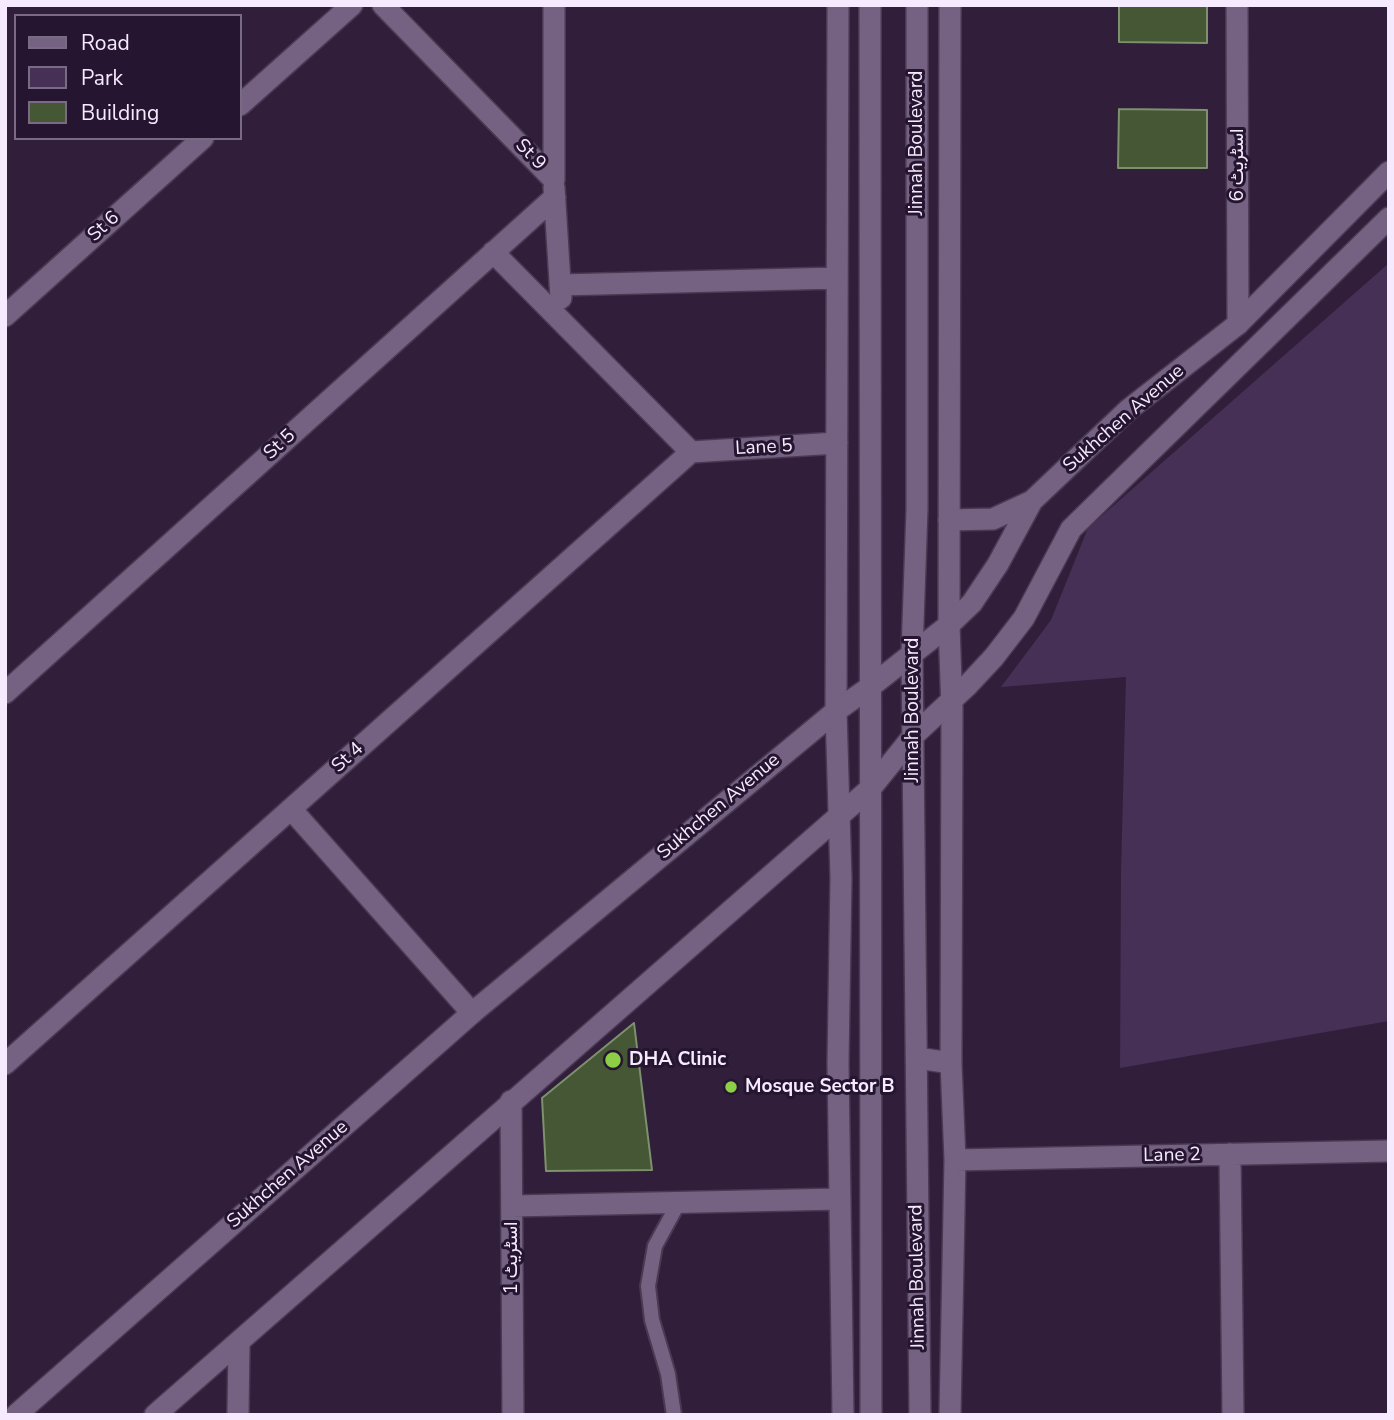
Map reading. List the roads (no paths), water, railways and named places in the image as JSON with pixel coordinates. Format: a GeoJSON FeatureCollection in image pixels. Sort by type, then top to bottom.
{"type":"FeatureCollection","features":[{"type":"Feature","properties":{"kind":"street"},"geometry":{"type":"LineString","coordinates":[[242,103],[352,5]]}},
{"type":"Feature","properties":{"kind":"street","name":"St 9"},"geometry":{"type":"LineString","coordinates":[[383,5],[555,189]]}},
{"type":"Feature","properties":{"kind":"street","name":"St 9"},"geometry":{"type":"LineString","coordinates":[[554,5],[555,189]]}},
{"type":"Feature","properties":{"kind":"street"},"geometry":{"type":"LineString","coordinates":[[838,5],[836,711],[843,1415]]}},
{"type":"Feature","properties":{"kind":"street"},"geometry":{"type":"LineString","coordinates":[[870,5],[871,1415]]}},
{"type":"Feature","properties":{"kind":"street","name":"Jinnah Boulevard"},"geometry":{"type":"LineString","coordinates":[[917,5],[917,509],[912,652],[920,1415]]}},
{"type":"Feature","properties":{"kind":"street"},"geometry":{"type":"LineString","coordinates":[[950,5],[949,625],[951,1063],[955,1160],[950,1415]]}},
{"type":"Feature","properties":{"kind":"street","name":"اسٹریٹ 6"},"geometry":{"type":"LineString","coordinates":[[1237,5],[1238,324]]}},
{"type":"Feature","properties":{"kind":"street","name":"St 6"},"geometry":{"type":"LineString","coordinates":[[5,316],[201,140]]}},
{"type":"Feature","properties":{"kind":"street","name":"Sukhchen Avenue"},"geometry":{"type":"LineString","coordinates":[[16,1415],[472,1013],[836,711],[949,625],[972,603],[998,564],[1032,501],[1128,410],[1238,324],[1389,172]]}},
{"type":"Feature","properties":{"kind":"street"},"geometry":{"type":"LineString","coordinates":[[555,189],[562,321]]}},
{"type":"Feature","properties":{"kind":"street","name":"St 5"},"geometry":{"type":"LineString","coordinates":[[5,693],[493,252],[555,189]]}},
{"type":"Feature","properties":{"kind":"street","name":"Sukhchen Avenue"},"geometry":{"type":"LineString","coordinates":[[155,1415],[871,788],[913,736],[994,657],[1024,618],[1070,529],[1389,218]]}},
{"type":"Feature","properties":{"kind":"street"},"geometry":{"type":"LineString","coordinates":[[493,252],[691,452]]}},
{"type":"Feature","properties":{"kind":"street"},"geometry":{"type":"LineString","coordinates":[[560,285],[838,278]]}},
{"type":"Feature","properties":{"kind":"street","name":"Lane 5"},"geometry":{"type":"LineString","coordinates":[[691,452],[837,443]]}},
{"type":"Feature","properties":{"kind":"street","name":"St 4"},"geometry":{"type":"LineString","coordinates":[[5,1064],[691,452]]}},
{"type":"Feature","properties":{"kind":"street"},"geometry":{"type":"LineString","coordinates":[[949,520],[993,519],[1032,501]]}},
{"type":"Feature","properties":{"kind":"street"},"geometry":{"type":"LineString","coordinates":[[291,809],[472,1013]]}},
{"type":"Feature","properties":{"kind":"street"},"geometry":{"type":"LineString","coordinates":[[917,1058],[951,1063]]}},
{"type":"Feature","properties":{"kind":"street"},"geometry":{"type":"LineString","coordinates":[[838,1063],[871,1062]]}},
{"type":"Feature","properties":{"kind":"street","name":"اسٹریٹ 1"},"geometry":{"type":"LineString","coordinates":[[511,1101],[513,1415]]}},
{"type":"Feature","properties":{"kind":"street","name":"Lane 2"},"geometry":{"type":"LineString","coordinates":[[955,1160],[1389,1151]]}},
{"type":"Feature","properties":{"kind":"street"},"geometry":{"type":"LineString","coordinates":[[1230,1154],[1233,1415]]}},
{"type":"Feature","properties":{"kind":"street"},"geometry":{"type":"LineString","coordinates":[[512,1206],[840,1199]]}},
{"type":"Feature","properties":{"kind":"street"},"geometry":{"type":"LineString","coordinates":[[238,1415],[239,1342]]}},
{"type":"Feature","properties":{"kind":"lane"},"geometry":{"type":"LineString","coordinates":[[674,1415],[668,1374],[652,1320],[648,1286],[655,1246],[679,1202]]}},
{"type":"Feature","properties":{"kind":"place","name":"DHA Clinic"},"geometry":{"type":"Point","coordinates":[613,1060]}},
{"type":"Feature","properties":{"kind":"place","name":"Mosque Sector B"},"geometry":{"type":"Point","coordinates":[731,1087]}}]}
